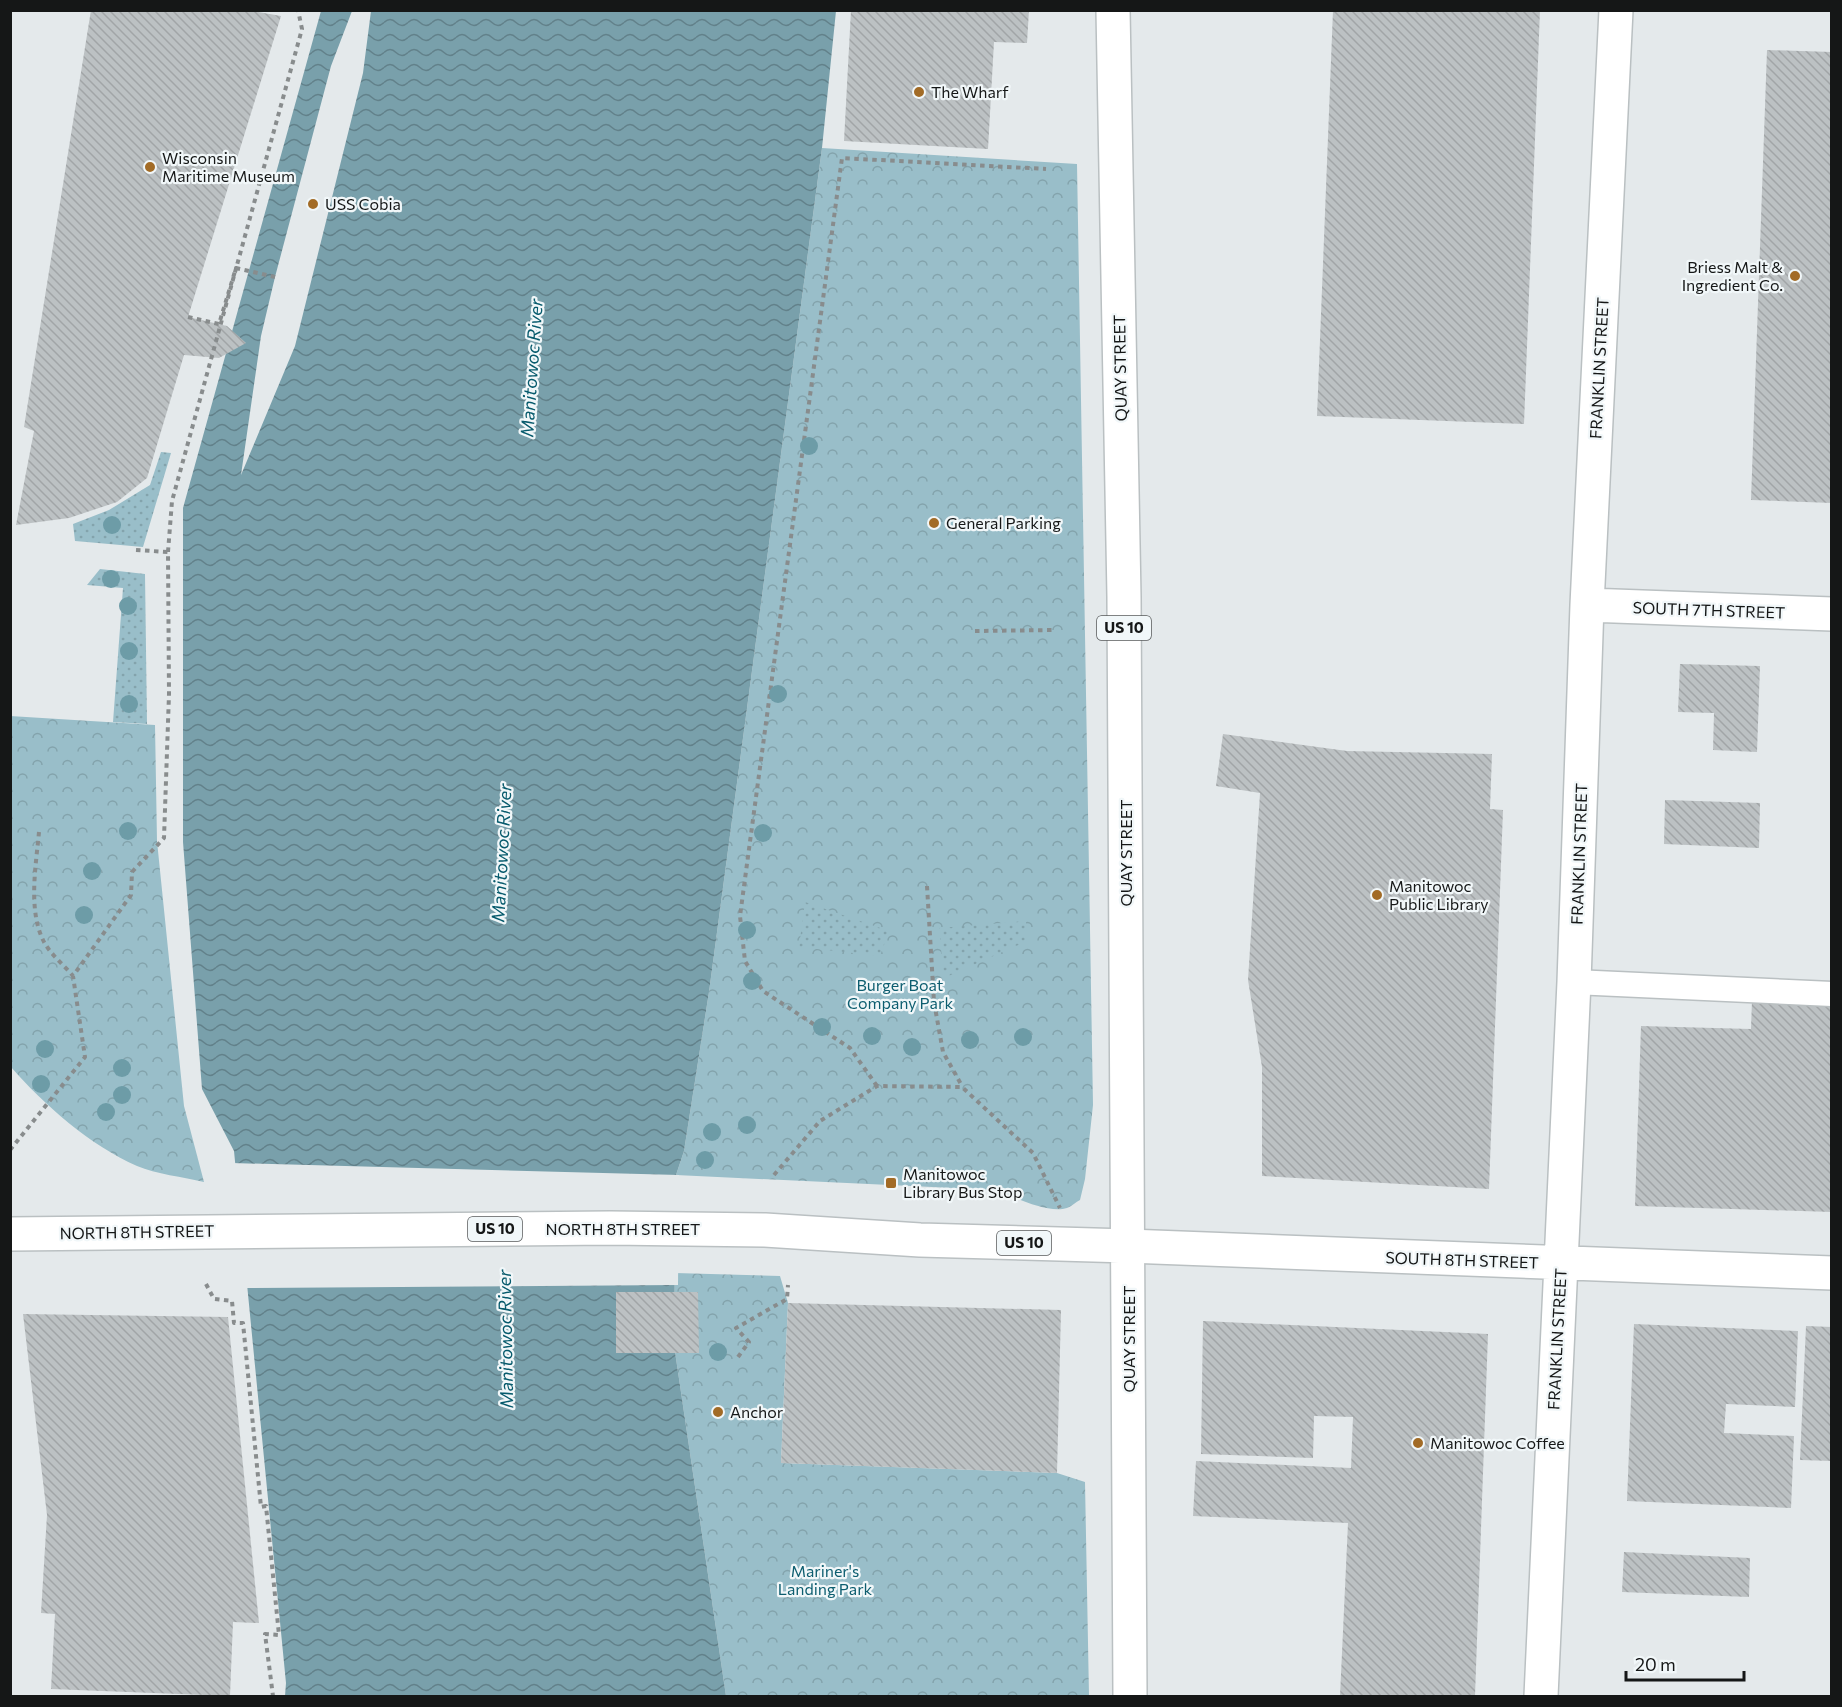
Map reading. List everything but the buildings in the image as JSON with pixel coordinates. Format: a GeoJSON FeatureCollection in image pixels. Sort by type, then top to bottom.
{"type":"FeatureCollection","features":[{"type":"Feature","properties":{"kind":"main road","name":"QUAY STREET"},"geometry":{"type":"LineString","coordinates":[[1113,10],[1124,607],[1130,1696]]}},
{"type":"Feature","properties":{"kind":"main road","name":"FRANKLIN STREET"},"geometry":{"type":"LineString","coordinates":[[1541,1696],[1574,982],[1587,605],[1616,10]]}},
{"type":"Feature","properties":{"kind":"main road","name":"SOUTH 7TH STREET"},"geometry":{"type":"LineString","coordinates":[[1587,605],[1832,614]]}},
{"type":"Feature","properties":{"kind":"main road","name":"NORTH 8TH STREET"},"geometry":{"type":"LineString","coordinates":[[10,1234],[610,1228],[765,1230],[920,1240],[1128,1246]]}},
{"type":"Feature","properties":{"kind":"main road","name":"SOUTH 8TH STREET"},"geometry":{"type":"LineString","coordinates":[[1128,1246],[1832,1273]]}},
{"type":"Feature","properties":{"kind":"lane"},"geometry":{"type":"LineString","coordinates":[[1574,982],[1832,994]]}},
{"type":"Feature","properties":{"kind":"path"},"geometry":{"type":"LineString","coordinates":[[73,976],[131,895],[132,872],[164,838],[169,694],[168,552],[172,501],[302,29],[298,10]]}},
{"type":"Feature","properties":{"kind":"path"},"geometry":{"type":"LineString","coordinates":[[877,1086],[850,1048],[763,991],[745,961],[740,916],[842,158],[1046,170]]}},
{"type":"Feature","properties":{"kind":"path"},"geometry":{"type":"LineString","coordinates":[[188,317],[219,324],[236,268],[275,277]]}},
{"type":"Feature","properties":{"kind":"path"},"geometry":{"type":"LineString","coordinates":[[136,550],[168,552]]}},
{"type":"Feature","properties":{"kind":"path"},"geometry":{"type":"LineString","coordinates":[[975,631],[1056,630]]}},
{"type":"Feature","properties":{"kind":"path"},"geometry":{"type":"LineString","coordinates":[[10,1150],[85,1057],[73,976],[43,940],[35,908],[34,882],[39,832]]}},
{"type":"Feature","properties":{"kind":"path"},"geometry":{"type":"LineString","coordinates":[[927,886],[934,1002],[943,1052],[962,1087],[1033,1153],[1060,1209]]}},
{"type":"Feature","properties":{"kind":"path"},"geometry":{"type":"LineString","coordinates":[[774,1175],[820,1121],[877,1086],[962,1087]]}},
{"type":"Feature","properties":{"kind":"path"},"geometry":{"type":"LineString","coordinates":[[206,1284],[214,1299],[232,1301],[234,1323],[243,1323],[261,1507],[266,1506],[279,1635],[265,1634],[273,1696]]}},
{"type":"Feature","properties":{"kind":"path"},"geometry":{"type":"LineString","coordinates":[[738,1357],[749,1342],[736,1328],[787,1299],[788,1285]]}},
{"type":"Feature","properties":{"kind":"green space","name":"Burger Boat Company Park"},"geometry":{"type":"Polygon","coordinates":[[[822,148],[1077,164],[1093,1105],[1085,1179],[1080,1200],[1067,1208],[1041,1207],[996,1190],[676,1175],[684,1151],[709,992],[822,148]]]}},
{"type":"Feature","properties":{"kind":"green space"},"geometry":{"type":"Polygon","coordinates":[[[161,452],[171,453],[143,547],[75,541],[73,524],[109,510],[150,485],[161,452]]]}},
{"type":"Feature","properties":{"kind":"green space"},"geometry":{"type":"Polygon","coordinates":[[[100,569],[145,574],[147,724],[113,722],[123,588],[87,585],[100,569]]]}},
{"type":"Feature","properties":{"kind":"green space"},"geometry":{"type":"Polygon","coordinates":[[[10,716],[155,725],[157,841],[184,1106],[204,1182],[144,1169],[120,1158],[69,1123],[11,1067],[10,716]]]}},
{"type":"Feature","properties":{"kind":"green space"},"geometry":{"type":"Polygon","coordinates":[[[805,902],[889,931],[880,956],[799,947],[805,902]]]}},
{"type":"Feature","properties":{"kind":"green space"},"geometry":{"type":"Polygon","coordinates":[[[1026,921],[1027,941],[944,978],[939,928],[1026,921]]]}},
{"type":"Feature","properties":{"kind":"green space","name":"Mariner's Landing Park"},"geometry":{"type":"Polygon","coordinates":[[[675,1273],[780,1276],[788,1303],[781,1463],[1057,1473],[1085,1482],[1089,1696],[726,1696],[674,1345],[675,1273]]]}},
{"type":"Feature","properties":{"kind":"water","name":"Manitowoc River"},"geometry":{"type":"Polygon","coordinates":[[[321,11],[352,11],[331,66],[275,277],[261,336],[241,475],[295,346],[363,73],[371,11],[836,11],[822,148],[709,992],[684,1151],[676,1175],[674,1345],[726,1696],[285,1696],[286,1683],[234,1151],[202,1089],[183,842],[183,508],[321,11]]]}},
{"type":"Feature","properties":{"kind":"pier"},"geometry":{"type":"Polygon","coordinates":[[[232,1163],[679,1175],[678,1285],[245,1288],[232,1163]]]}},
{"type":"Feature","properties":{"kind":"place","name":"The Wharf"},"geometry":{"type":"Point","coordinates":[919,92]}},
{"type":"Feature","properties":{"kind":"place","name":"Wisconsin Maritime Museum"},"geometry":{"type":"Point","coordinates":[150,167]}},
{"type":"Feature","properties":{"kind":"place","name":"USS Cobia"},"geometry":{"type":"Point","coordinates":[313,204]}},
{"type":"Feature","properties":{"kind":"place","name":"Briess Malt & Ingredient Co."},"geometry":{"type":"Point","coordinates":[1795,276]}},
{"type":"Feature","properties":{"kind":"place","name":"General Parking"},"geometry":{"type":"Point","coordinates":[934,523]}},
{"type":"Feature","properties":{"kind":"place","name":"Manitowoc Public Library"},"geometry":{"type":"Point","coordinates":[1377,895]}},
{"type":"Feature","properties":{"kind":"place","name":"Manitowoc Library Bus Stop"},"geometry":{"type":"Point","coordinates":[891,1183]}},
{"type":"Feature","properties":{"kind":"place","name":"Anchor"},"geometry":{"type":"Point","coordinates":[718,1412]}},
{"type":"Feature","properties":{"kind":"place","name":"Manitowoc Coffee"},"geometry":{"type":"Point","coordinates":[1418,1443]}}]}
